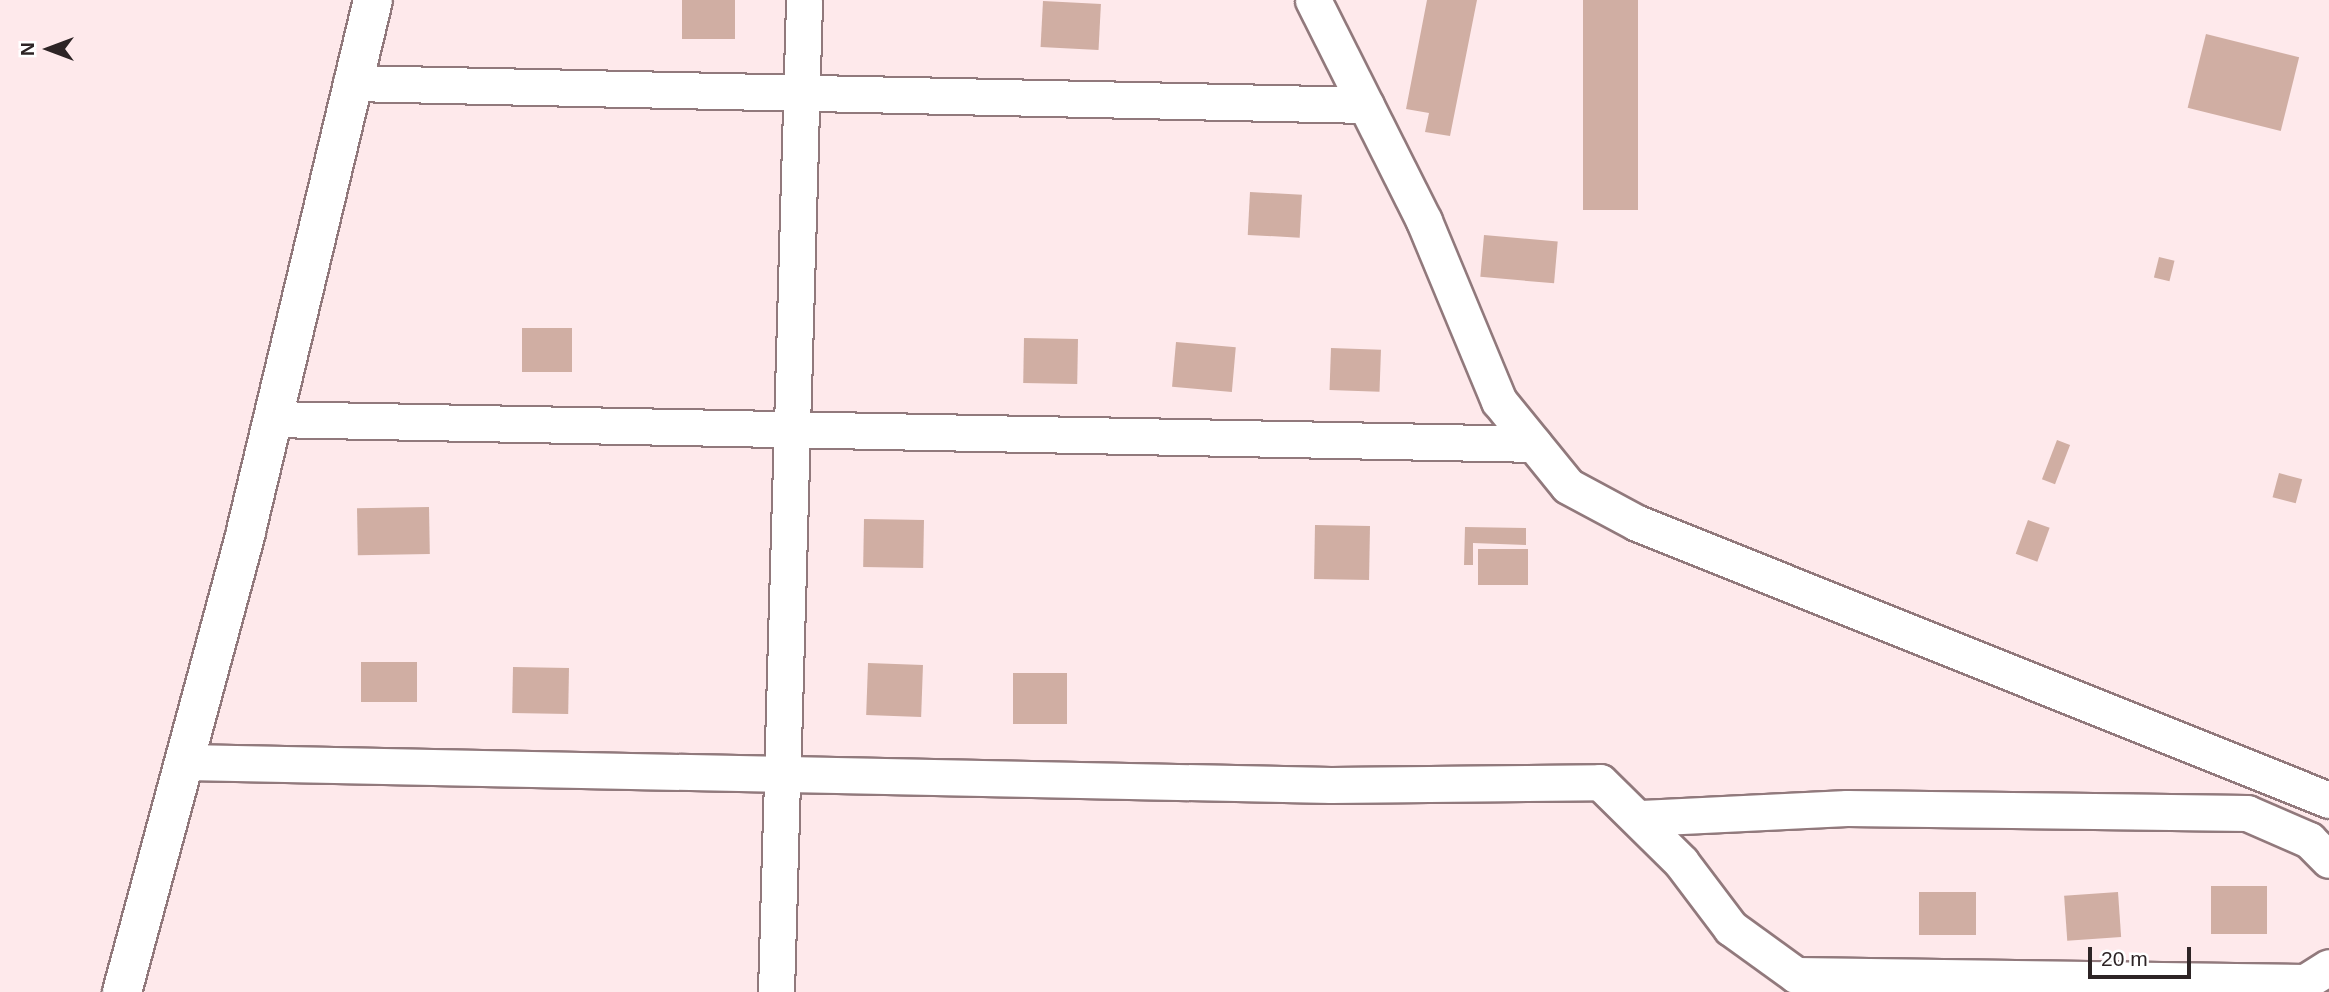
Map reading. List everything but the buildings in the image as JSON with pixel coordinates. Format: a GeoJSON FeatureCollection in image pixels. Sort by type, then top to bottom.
{"type":"FeatureCollection","features":[{"type":"Feature","properties":{"kind":"street"},"geometry":{"type":"LineString","coordinates":[[122,992],[186,762],[373,0]]}},
{"type":"Feature","properties":{"kind":"street"},"geometry":{"type":"LineString","coordinates":[[775,992],[804,0]]}},
{"type":"Feature","properties":{"kind":"street"},"geometry":{"type":"LineString","coordinates":[[1313,0],[1424,220],[1500,401],[1568,486],[1637,523],[2329,800]]}},
{"type":"Feature","properties":{"kind":"street"},"geometry":{"type":"LineString","coordinates":[[351,83],[1366,105]]}},
{"type":"Feature","properties":{"kind":"street"},"geometry":{"type":"LineString","coordinates":[[271,419],[1534,443]]}},
{"type":"Feature","properties":{"kind":"street"},"geometry":{"type":"LineString","coordinates":[[186,762],[1331,785],[1552,779],[1600,782],[1641,818],[1731,928],[1796,975],[2313,980]]}},
{"type":"Feature","properties":{"kind":"street"},"geometry":{"type":"LineString","coordinates":[[1641,818],[1847,808],[2247,813],[2309,840],[2329,860]]}}]}
